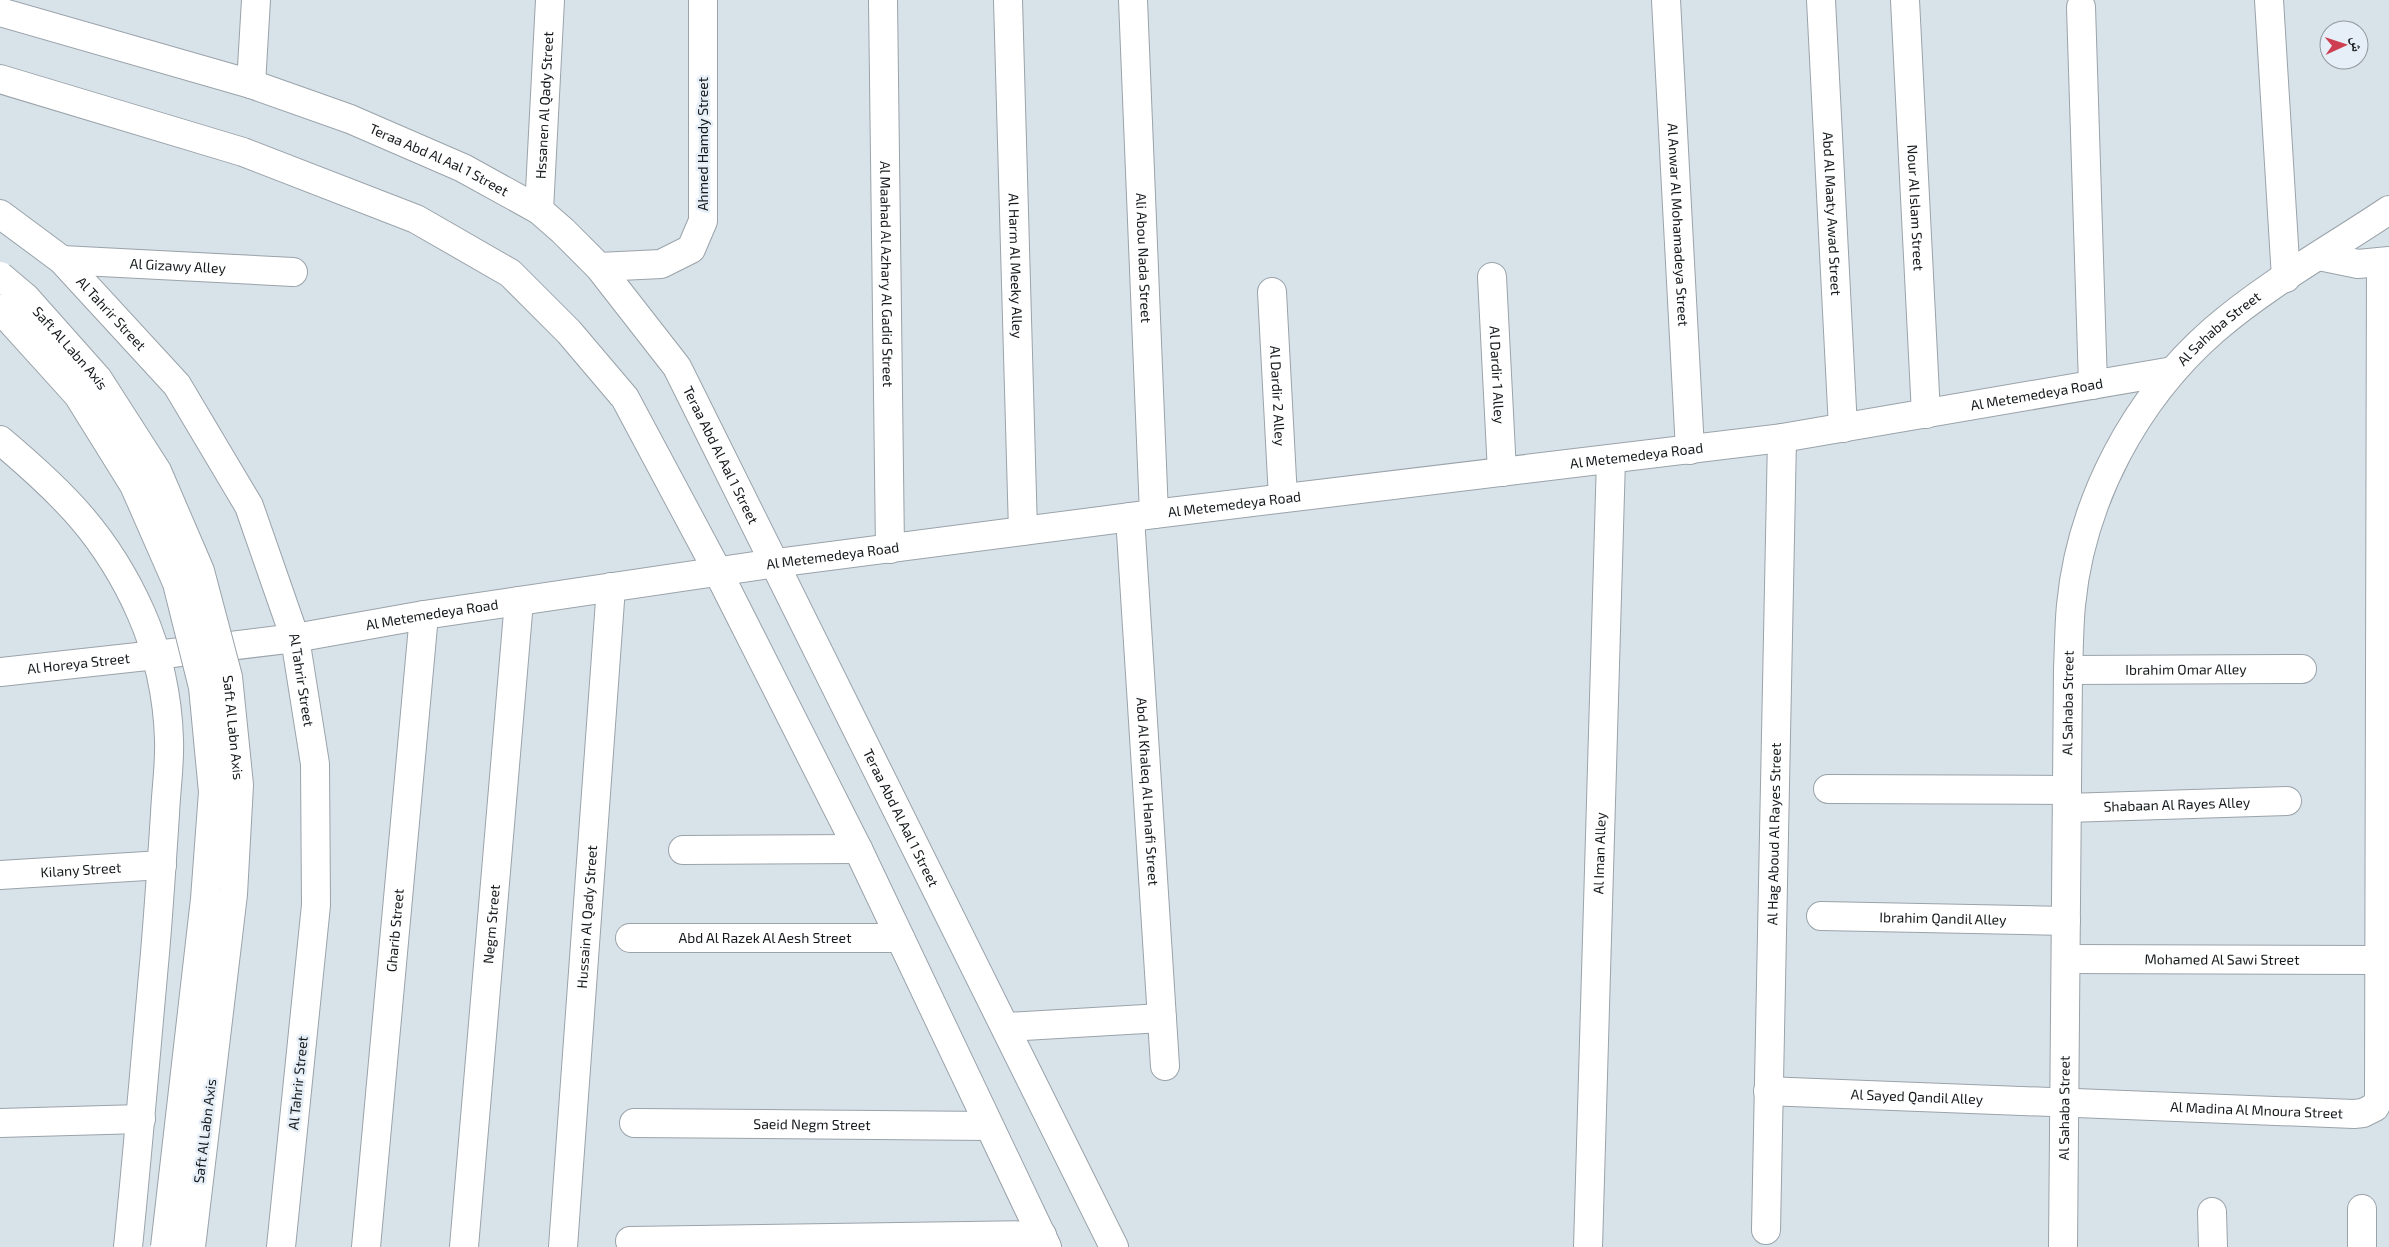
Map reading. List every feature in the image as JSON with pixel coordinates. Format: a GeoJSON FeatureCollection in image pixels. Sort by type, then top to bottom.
{"type":"FeatureCollection","features":[{"type":"Feature","properties":{"kind":"street"},"geometry":{"type":"LineString","coordinates":[[251,84],[256,0]]}},
{"type":"Feature","properties":{"kind":"street","name":"Hssanen Al Qady Street"},"geometry":{"type":"LineString","coordinates":[[539,210],[550,0]]}},
{"type":"Feature","properties":{"kind":"street","name":"Ahmed Hamdy Street"},"geometry":{"type":"LineString","coordinates":[[599,267],[661,264],[691,249],[704,221],[703,0]]}},
{"type":"Feature","properties":{"kind":"street","name":"Al Maahad Al Azhary Al Gadid Street"},"geometry":{"type":"LineString","coordinates":[[883,0],[890,549]]}},
{"type":"Feature","properties":{"kind":"street","name":"Al Harm Al Meeky Alley"},"geometry":{"type":"LineString","coordinates":[[1008,0],[1022,531]]}},
{"type":"Feature","properties":{"kind":"street","name":"Ali Abou Nada Street"},"geometry":{"type":"LineString","coordinates":[[1133,0],[1142,516]]}},
{"type":"Feature","properties":{"kind":"street","name":"Al Anwar Al Mohamadeya Street"},"geometry":{"type":"LineString","coordinates":[[1666,0],[1690,450]]}},
{"type":"Feature","properties":{"kind":"street","name":"Abd Al Maaty Awad Street"},"geometry":{"type":"LineString","coordinates":[[1822,0],[1844,428]]}},
{"type":"Feature","properties":{"kind":"street","name":"Nour Al Islam Street"},"geometry":{"type":"LineString","coordinates":[[1905,0],[1926,414]]}},
{"type":"Feature","properties":{"kind":"street"},"geometry":{"type":"LineString","coordinates":[[2269,0],[2286,278]]}},
{"type":"Feature","properties":{"kind":"street"},"geometry":{"type":"LineString","coordinates":[[2081,7],[2093,385]]}},
{"type":"Feature","properties":{"kind":"street","name":"Teraa Abd Al Aal 1 Street"},"geometry":{"type":"LineString","coordinates":[[0,12],[251,84],[350,119],[463,168],[539,210],[599,267],[677,366],[1114,1247]]}},
{"type":"Feature","properties":{"kind":"street"},"geometry":{"type":"LineString","coordinates":[[0,79],[243,152],[416,219],[510,273],[569,332],[625,398],[718,572],[858,849],[1044,1241],[630,1241]]}},
{"type":"Feature","properties":{"kind":"street","name":"Al Sahaba Street"},"geometry":{"type":"LineString","coordinates":[[2063,1247],[2068,670],[2071,605],[2082,541],[2103,480],[2134,423],[2173,371],[2214,330],[2286,278],[2389,210]]}},
{"type":"Feature","properties":{"kind":"street","name":"Al Tahrir Street"},"geometry":{"type":"LineString","coordinates":[[0,214],[62,260],[177,385],[249,506],[295,638],[316,764],[316,905],[281,1247]]}},
{"type":"Feature","properties":{"kind":"street"},"geometry":{"type":"LineString","coordinates":[[2320,256],[2358,264],[2385,262]]}},
{"type":"Feature","properties":{"kind":"street","name":"Al Gizawy Alley"},"geometry":{"type":"LineString","coordinates":[[62,260],[293,272]]}},
{"type":"Feature","properties":{"kind":"street","name":"Al Madina Al Mnoura Street"},"geometry":{"type":"LineString","coordinates":[[2065,1104],[2363,1113],[2376,1106],[2379,1098],[2378,960],[2385,262]]}},
{"type":"Feature","properties":{"kind":"street","name":"Saft Al Labn Axis"},"geometry":{"type":"LineString","coordinates":[[0,276],[26,298],[98,380],[157,472],[200,571],[228,676],[239,785],[233,894],[191,1247]]}},
{"type":"Feature","properties":{"kind":"street","name":"Al Dardir 1 Alley"},"geometry":{"type":"LineString","coordinates":[[1492,277],[1502,472]]}},
{"type":"Feature","properties":{"kind":"street","name":"Al Dardir 2 Alley"},"geometry":{"type":"LineString","coordinates":[[1272,292],[1283,498]]}},
{"type":"Feature","properties":{"kind":"street","name":"Saft Al Labn Axis"},"geometry":{"type":"LineString","coordinates":[[0,309],[78,396],[134,485],[177,583],[203,686],[213,792],[206,899],[165,1247]]}},
{"type":"Feature","properties":{"kind":"street","name":"Al Metemedeya Road"},"geometry":{"type":"LineString","coordinates":[[156,656],[295,638],[424,615],[776,563],[1283,498],[1782,438],[2173,371]]}},
{"type":"Feature","properties":{"kind":"street","name":"Al Hag Aboud Al Rayes Street"},"geometry":{"type":"LineString","coordinates":[[1766,1230],[1782,438]]}},
{"type":"Feature","properties":{"kind":"street"},"geometry":{"type":"LineString","coordinates":[[0,440],[45,478],[75,508],[101,542],[124,577],[156,656],[165,697],[169,740],[162,865],[128,1247]]}},
{"type":"Feature","properties":{"kind":"street","name":"Al Iman Alley"},"geometry":{"type":"LineString","coordinates":[[1588,1247],[1611,459]]}},
{"type":"Feature","properties":{"kind":"street","name":"Abd Al Khaleq Al Hanafi Street"},"geometry":{"type":"LineString","coordinates":[[1142,516],[1165,1066]]}},
{"type":"Feature","properties":{"kind":"street","name":"Hussain Al Qady Street"},"geometry":{"type":"LineString","coordinates":[[563,1247],[611,588]]}},
{"type":"Feature","properties":{"kind":"street","name":"Negm Street"},"geometry":{"type":"LineString","coordinates":[[464,1247],[519,601]]}},
{"type":"Feature","properties":{"kind":"street","name":"Gharib Street"},"geometry":{"type":"LineString","coordinates":[[366,1247],[424,615]]}},
{"type":"Feature","properties":{"kind":"street","name":"Al Horeya Street"},"geometry":{"type":"LineString","coordinates":[[0,672],[156,656]]}},
{"type":"Feature","properties":{"kind":"street","name":"Ibrahim Omar Alley"},"geometry":{"type":"LineString","coordinates":[[2068,670],[2302,668]]}},
{"type":"Feature","properties":{"kind":"street","name":"Shabaan Al Rayes Alley"},"geometry":{"type":"LineString","coordinates":[[1828,789],[2067,799],[2287,801]]}},
{"type":"Feature","properties":{"kind":"street"},"geometry":{"type":"LineString","coordinates":[[683,850],[858,849]]}},
{"type":"Feature","properties":{"kind":"street","name":"Kilany Street"},"geometry":{"type":"LineString","coordinates":[[0,875],[162,865]]}},
{"type":"Feature","properties":{"kind":"street","name":"Ibrahim Qandil Alley"},"geometry":{"type":"LineString","coordinates":[[1820,916],[2066,921]]}},
{"type":"Feature","properties":{"kind":"street","name":"Abd Al Razek Al Aesh Street"},"geometry":{"type":"LineString","coordinates":[[630,938],[900,938]]}},
{"type":"Feature","properties":{"kind":"street","name":"Mohamed Al Sawi Street"},"geometry":{"type":"LineString","coordinates":[[2066,959],[2378,960]]}},
{"type":"Feature","properties":{"kind":"street"},"geometry":{"type":"LineString","coordinates":[[1006,1027],[1162,1018]]}},
{"type":"Feature","properties":{"kind":"street","name":"Al Sayed Qandil Alley"},"geometry":{"type":"LineString","coordinates":[[1768,1091],[2065,1104]]}},
{"type":"Feature","properties":{"kind":"street"},"geometry":{"type":"LineString","coordinates":[[0,1123],[140,1119]]}},
{"type":"Feature","properties":{"kind":"street","name":"Saeid Negm Street"},"geometry":{"type":"LineString","coordinates":[[634,1123],[989,1126]]}},
{"type":"Feature","properties":{"kind":"street"},"geometry":{"type":"LineString","coordinates":[[2362,1209],[2362,1247]]}},
{"type":"Feature","properties":{"kind":"street"},"geometry":{"type":"LineString","coordinates":[[2212,1212],[2213,1247]]}}]}
